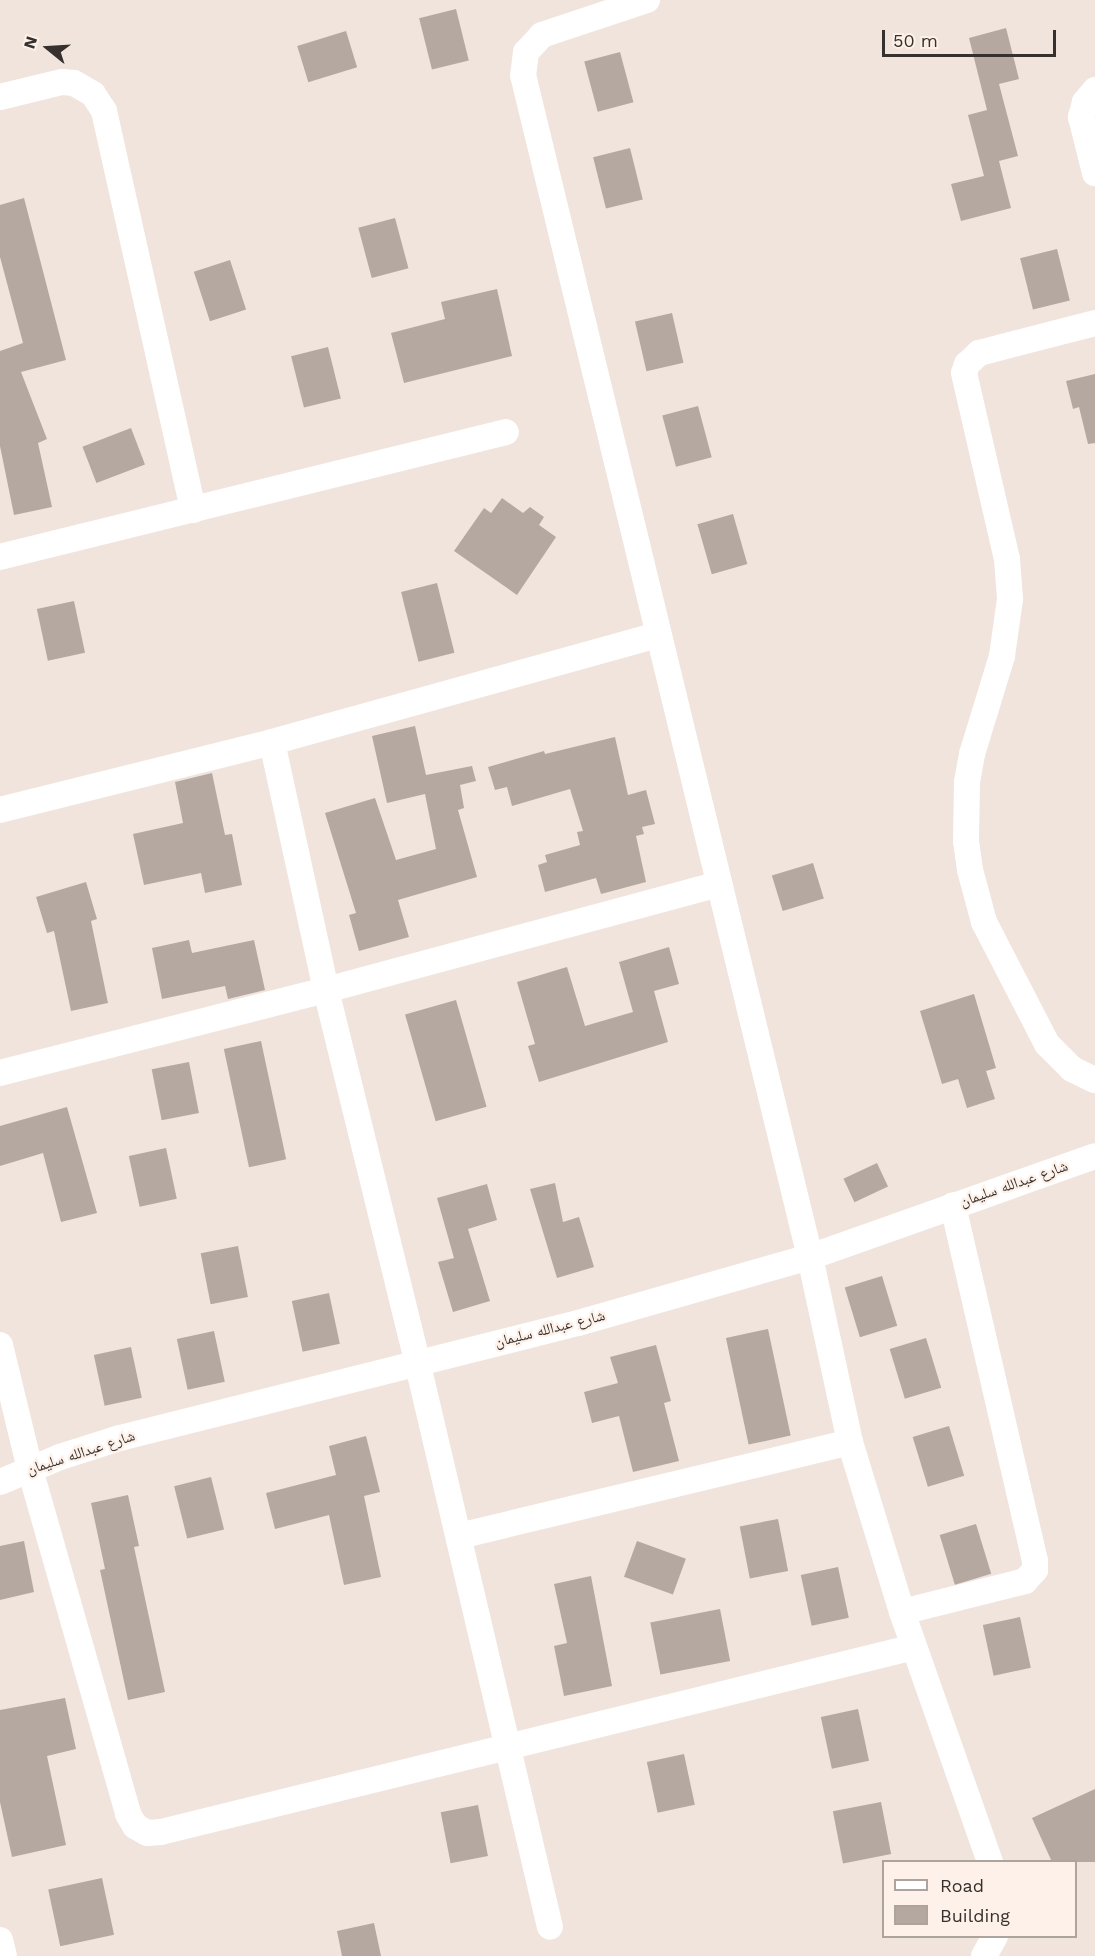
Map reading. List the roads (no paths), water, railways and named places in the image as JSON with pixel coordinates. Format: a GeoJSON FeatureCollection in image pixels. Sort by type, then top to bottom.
{"type":"FeatureCollection","features":[{"type":"Feature","properties":{"kind":"street"},"geometry":{"type":"LineString","coordinates":[[647,0],[542,35],[526,52],[523,75],[810,1257],[850,1442],[902,1612],[989,1860]]}},
{"type":"Feature","properties":{"kind":"street"},"geometry":{"type":"LineString","coordinates":[[0,97],[62,82],[74,83],[93,94],[104,111],[193,510]]}},
{"type":"Feature","properties":{"kind":"street"},"geometry":{"type":"LineString","coordinates":[[1095,90],[1085,102],[1081,117],[1095,173]]}},
{"type":"Feature","properties":{"kind":"street"},"geometry":{"type":"LineString","coordinates":[[1095,323],[979,352],[967,364],[964,382],[1007,559],[1010,598],[1002,656],[972,754],[967,782],[965,831],[970,870],[984,922],[1047,1044],[1072,1069],[1095,1080]]}},
{"type":"Feature","properties":{"kind":"street"},"geometry":{"type":"LineString","coordinates":[[0,557],[506,432]]}},
{"type":"Feature","properties":{"kind":"street"},"geometry":{"type":"LineString","coordinates":[[0,810],[272,742],[658,635]]}},
{"type":"Feature","properties":{"kind":"street"},"geometry":{"type":"LineString","coordinates":[[272,742],[326,990],[459,1536],[550,1927]]}},
{"type":"Feature","properties":{"kind":"street"},"geometry":{"type":"LineString","coordinates":[[0,1073],[326,990],[719,884]]}},
{"type":"Feature","properties":{"kind":"street","name":"شارع عبدالله سليمان"},"geometry":{"type":"LineString","coordinates":[[0,1482],[30,1469],[120,1438],[417,1361],[600,1317],[810,1257],[1095,1156]]}},
{"type":"Feature","properties":{"kind":"street"},"geometry":{"type":"LineString","coordinates":[[902,1612],[1025,1581],[1035,1570],[1033,1549],[953,1205]]}},
{"type":"Feature","properties":{"kind":"street"},"geometry":{"type":"LineString","coordinates":[[0,1345],[30,1469],[128,1814],[140,1830],[161,1832],[914,1647]]}},
{"type":"Feature","properties":{"kind":"street"},"geometry":{"type":"LineString","coordinates":[[459,1536],[850,1442]]}},
{"type":"Feature","properties":{"kind":"street"},"geometry":{"type":"LineString","coordinates":[[984,1956],[994,1938]]}},
{"type":"Feature","properties":{"kind":"street"},"geometry":{"type":"LineString","coordinates":[[0,1940],[4,1956]]}}]}
